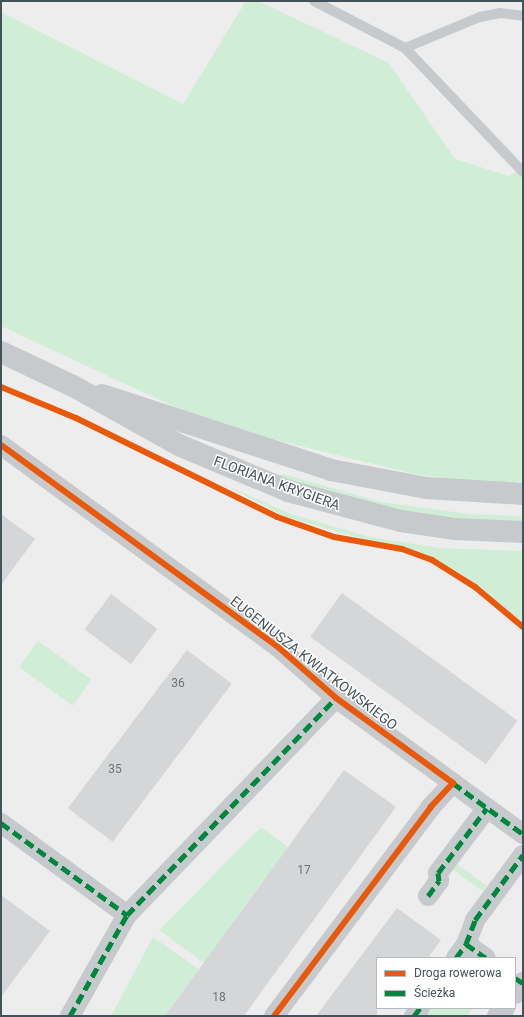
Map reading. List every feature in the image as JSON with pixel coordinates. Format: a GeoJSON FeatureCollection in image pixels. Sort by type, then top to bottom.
{"type":"FeatureCollection","features":[{"type":"Feature","properties":{"kind":"street","name":"FLORIANA KRYGIERA"},"geometry":{"type":"LineString","coordinates":[[1,352],[72,386],[181,446],[288,491],[401,520],[455,529],[522,532]]}},
{"type":"Feature","properties":{"kind":"street","name":"FLORIANA KRYGIERA"},"geometry":{"type":"LineString","coordinates":[[72,386],[331,470],[426,488],[523,494]]}},
{"type":"Feature","properties":{"kind":"street","name":"EUGENIUSZA KWIATKOWSKIEGO"},"geometry":{"type":"LineString","coordinates":[[1,445],[278,647],[336,698],[523,834]]}},
{"type":"Feature","properties":{"kind":"street","name":"EUGENIUSZA KWIATKOWSKIEGO"},"geometry":{"type":"LineString","coordinates":[[70,1016],[127,915],[336,698]]}},
{"type":"Feature","properties":{"kind":"street"},"geometry":{"type":"LineString","coordinates":[[274,1016],[430,807],[453,783]]}},
{"type":"Feature","properties":{"kind":"street"},"geometry":{"type":"LineString","coordinates":[[428,896],[439,882],[438,873],[487,808]]}},
{"type":"Feature","properties":{"kind":"street"},"geometry":{"type":"LineString","coordinates":[[1,823],[127,915]]}},
{"type":"Feature","properties":{"kind":"street"},"geometry":{"type":"LineString","coordinates":[[482,957],[461,951],[475,920],[523,855]]}},
{"type":"Feature","properties":{"kind":"street"},"geometry":{"type":"LineString","coordinates":[[516,993],[523,983]]}},
{"type":"Feature","properties":{"kind":"lane"},"geometry":{"type":"LineString","coordinates":[[314,1],[405,48],[523,172]]}},
{"type":"Feature","properties":{"kind":"lane"},"geometry":{"type":"LineString","coordinates":[[405,48],[480,17],[500,13],[523,16]]}},
{"type":"Feature","properties":{"kind":"green space"},"geometry":{"type":"Polygon","coordinates":[[[246,1],[258,1],[389,63],[455,159],[509,176],[523,167],[523,482],[485,483],[414,474],[268,438],[177,408],[1,326],[1,12],[183,104],[246,1]]]}},
{"type":"Feature","properties":{"kind":"green space"},"geometry":{"type":"Polygon","coordinates":[[[283,474],[382,502],[469,514],[523,516],[523,525],[460,522],[322,495],[277,475],[283,474]]]}},
{"type":"Feature","properties":{"kind":"green space"},"geometry":{"type":"Polygon","coordinates":[[[217,481],[291,514],[370,537],[440,548],[523,551],[523,622],[465,576],[437,560],[286,517],[217,481]]]}},
{"type":"Feature","properties":{"kind":"green space"},"geometry":{"type":"Polygon","coordinates":[[[38,641],[91,680],[73,706],[19,667],[38,641]]]}},
{"type":"Feature","properties":{"kind":"green space"},"geometry":{"type":"Polygon","coordinates":[[[261,827],[288,847],[236,918],[255,932],[222,976],[159,930],[261,827]]]}},
{"type":"Feature","properties":{"kind":"green space"},"geometry":{"type":"Polygon","coordinates":[[[457,864],[487,886],[483,891],[453,870],[457,864]]]}},
{"type":"Feature","properties":{"kind":"green space"},"geometry":{"type":"Polygon","coordinates":[[[153,937],[217,982],[193,1016],[111,1016],[153,937]]]}},
{"type":"Feature","properties":{"kind":"green space"},"geometry":{"type":"Polygon","coordinates":[[[431,1009],[472,1009],[467,1016],[426,1016],[431,1009]]]}},
{"type":"Feature","properties":{"kind":"building"},"geometry":{"type":"Polygon","coordinates":[[[1,514],[35,539],[1,585],[1,514]]]}},
{"type":"Feature","properties":{"kind":"building"},"geometry":{"type":"Polygon","coordinates":[[[342,593],[518,721],[486,764],[310,637],[342,593]]]}},
{"type":"Feature","properties":{"kind":"building"},"geometry":{"type":"Polygon","coordinates":[[[111,594],[157,629],[131,664],[85,629],[111,594]]]}},
{"type":"Feature","properties":{"kind":"building"},"geometry":{"type":"Polygon","coordinates":[[[187,650],[232,684],[113,842],[68,808],[187,650]]]}},
{"type":"Feature","properties":{"kind":"building"},"geometry":{"type":"Polygon","coordinates":[[[344,770],[396,807],[244,1016],[165,1016],[344,770]]]}},
{"type":"Feature","properties":{"kind":"building"},"geometry":{"type":"Polygon","coordinates":[[[1,895],[50,931],[1,997],[1,895]]]}},
{"type":"Feature","properties":{"kind":"building"},"geometry":{"type":"Polygon","coordinates":[[[397,908],[441,940],[429,957],[376,957],[377,1016],[316,1016],[397,908]]]}},
{"type":"Feature","properties":{"kind":"marked path"},"geometry":{"type":"LineString","coordinates":[[70,1016],[127,915],[336,698]]}},
{"type":"Feature","properties":{"kind":"marked path"},"geometry":{"type":"LineString","coordinates":[[453,783],[523,834]]}},
{"type":"Feature","properties":{"kind":"marked path"},"geometry":{"type":"LineString","coordinates":[[428,896],[439,881],[438,873],[487,808]]}},
{"type":"Feature","properties":{"kind":"marked path"},"geometry":{"type":"LineString","coordinates":[[1,823],[127,915]]}},
{"type":"Feature","properties":{"kind":"marked path"},"geometry":{"type":"LineString","coordinates":[[466,944],[475,920],[523,855]]}},
{"type":"Feature","properties":{"kind":"marked path"},"geometry":{"type":"LineString","coordinates":[[457,957],[466,944],[485,957]]}},
{"type":"Feature","properties":{"kind":"marked path"},"geometry":{"type":"LineString","coordinates":[[516,979],[523,983]]}},
{"type":"Feature","properties":{"kind":"marked path"},"geometry":{"type":"LineString","coordinates":[[414,1016],[419,1009]]}},
{"type":"Feature","properties":{"kind":"cycle path"},"geometry":{"type":"LineString","coordinates":[[1,387],[76,418],[277,517],[334,537],[402,549],[432,560],[475,587],[523,627]]}},
{"type":"Feature","properties":{"kind":"cycle path"},"geometry":{"type":"LineString","coordinates":[[1,445],[278,647],[336,698],[453,783],[431,807],[274,1016]]}}]}
